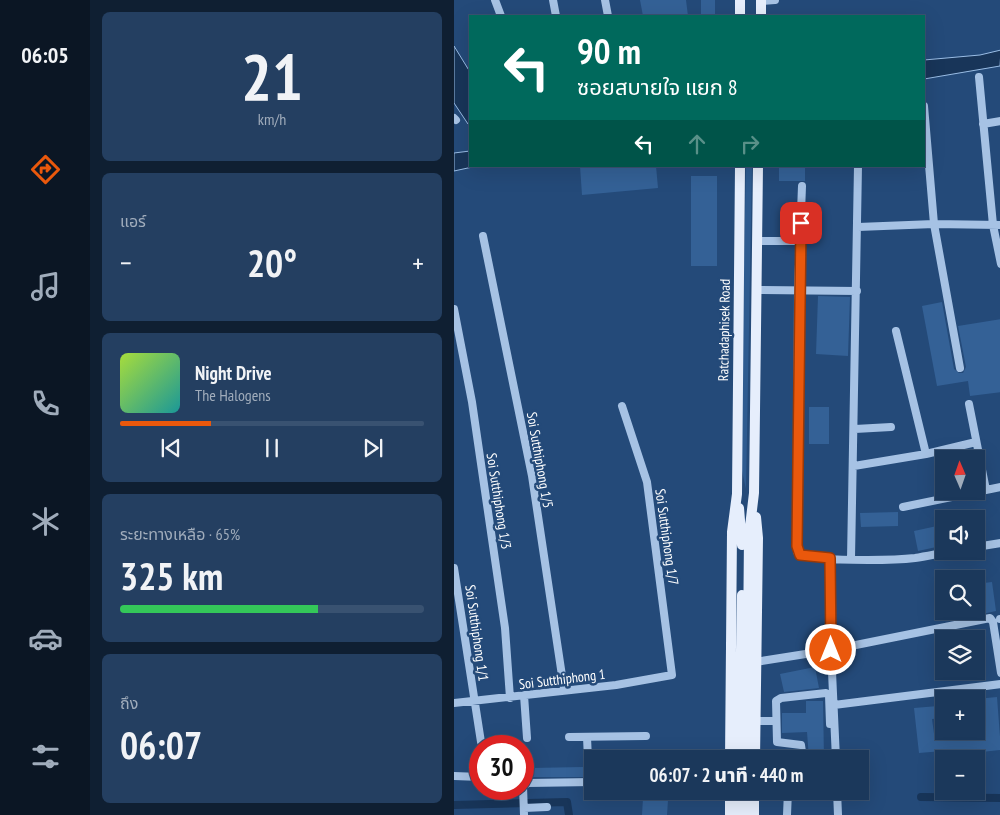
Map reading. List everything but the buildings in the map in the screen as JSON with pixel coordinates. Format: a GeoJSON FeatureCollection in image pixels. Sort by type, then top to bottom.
{"type":"FeatureCollection","features":[{"type":"Feature","properties":{"kind":"main road"},"geometry":{"type":"LineString","coordinates":[[740,0],[740,15]]}},
{"type":"Feature","properties":{"kind":"main road"},"geometry":{"type":"LineString","coordinates":[[761,0],[761,15]]}},
{"type":"Feature","properties":{"kind":"main road","name":"Ratchadaphisek Road"},"geometry":{"type":"LineString","coordinates":[[730,750],[732,532],[736,494],[740,167]]}},
{"type":"Feature","properties":{"kind":"main road"},"geometry":{"type":"LineString","coordinates":[[755,750],[758,538],[754,493],[758,167]]}},
{"type":"Feature","properties":{"kind":"main road"},"geometry":{"type":"LineString","coordinates":[[747,750],[749,535],[754,493]]}},
{"type":"Feature","properties":{"kind":"main road","name":"Ratchadaphisek Road"},"geometry":{"type":"LineString","coordinates":[[736,494],[742,534],[739,750]]}},
{"type":"Feature","properties":{"kind":"main road"},"geometry":{"type":"LineString","coordinates":[[730,800],[730,815]]}},
{"type":"Feature","properties":{"kind":"main road"},"geometry":{"type":"LineString","coordinates":[[738,815],[739,800]]}},
{"type":"Feature","properties":{"kind":"main road"},"geometry":{"type":"LineString","coordinates":[[746,800],[746,815]]}},
{"type":"Feature","properties":{"kind":"main road"},"geometry":{"type":"LineString","coordinates":[[754,800],[754,815]]}},
{"type":"Feature","properties":{"kind":"street"},"geometry":{"type":"LineString","coordinates":[[495,0],[501,15]]}},
{"type":"Feature","properties":{"kind":"street"},"geometry":{"type":"LineString","coordinates":[[553,0],[556,15]]}},
{"type":"Feature","properties":{"kind":"street"},"geometry":{"type":"LineString","coordinates":[[605,0],[608,15]]}},
{"type":"Feature","properties":{"kind":"street"},"geometry":{"type":"LineString","coordinates":[[761,0],[775,0]]}},
{"type":"Feature","properties":{"kind":"street"},"geometry":{"type":"LineString","coordinates":[[979,77],[1000,264]]}},
{"type":"Feature","properties":{"kind":"street"},"geometry":{"type":"LineString","coordinates":[[925,118],[934,224],[960,368]]}},
{"type":"Feature","properties":{"kind":"street"},"geometry":{"type":"LineString","coordinates":[[983,124],[1000,121]]}},
{"type":"Feature","properties":{"kind":"street"},"geometry":{"type":"LineString","coordinates":[[851,559],[855,430],[858,167]]}},
{"type":"Feature","properties":{"kind":"street"},"geometry":{"type":"LineString","coordinates":[[802,186],[798,290],[797,546],[800,555],[851,559],[914,558],[935,554]]}},
{"type":"Feature","properties":{"kind":"street"},"geometry":{"type":"LineString","coordinates":[[858,227],[934,224],[997,225]]}},
{"type":"Feature","properties":{"kind":"street","name":"Soi Sutthiphong 1/5"},"geometry":{"type":"LineString","coordinates":[[483,236],[532,476],[564,689]]}},
{"type":"Feature","properties":{"kind":"street"},"geometry":{"type":"LineString","coordinates":[[757,241],[800,241]]}},
{"type":"Feature","properties":{"kind":"street"},"geometry":{"type":"LineString","coordinates":[[756,290],[857,291]]}},
{"type":"Feature","properties":{"kind":"street","name":"Soi Sutthiphong 1/3"},"geometry":{"type":"LineString","coordinates":[[454,309],[472,402],[505,628],[510,698]]}},
{"type":"Feature","properties":{"kind":"street"},"geometry":{"type":"LineString","coordinates":[[896,331],[926,454]]}},
{"type":"Feature","properties":{"kind":"street"},"geometry":{"type":"LineString","coordinates":[[969,404],[986,490]]}},
{"type":"Feature","properties":{"kind":"street","name":"Soi Sutthiphong 1/7"},"geometry":{"type":"LineString","coordinates":[[622,406],[647,482],[672,675]]}},
{"type":"Feature","properties":{"kind":"street"},"geometry":{"type":"LineString","coordinates":[[855,430],[891,427]]}},
{"type":"Feature","properties":{"kind":"street"},"geometry":{"type":"LineString","coordinates":[[854,466],[926,454],[976,442]]}},
{"type":"Feature","properties":{"kind":"street"},"geometry":{"type":"LineString","coordinates":[[903,507],[1000,487]]}},
{"type":"Feature","properties":{"kind":"street"},"geometry":{"type":"LineString","coordinates":[[985,546],[1000,543]]}},
{"type":"Feature","properties":{"kind":"street"},"geometry":{"type":"LineString","coordinates":[[830,558],[831,650],[836,750]]}},
{"type":"Feature","properties":{"kind":"street","name":"Soi Sutthiphong 1/1"},"geometry":{"type":"LineString","coordinates":[[454,568],[480,735]]}},
{"type":"Feature","properties":{"kind":"street"},"geometry":{"type":"LineString","coordinates":[[755,662],[831,650],[987,618],[994,622],[1000,673]]}},
{"type":"Feature","properties":{"kind":"street","name":"Soi Sutthiphong 1"},"geometry":{"type":"LineString","coordinates":[[454,704],[510,698],[564,689],[616,685],[672,675]]}},
{"type":"Feature","properties":{"kind":"street"},"geometry":{"type":"LineString","coordinates":[[834,705],[1000,684]]}},
{"type":"Feature","properties":{"kind":"street"},"geometry":{"type":"LineString","coordinates":[[802,750],[802,745],[777,742],[778,699],[826,693],[829,695],[831,750]]}},
{"type":"Feature","properties":{"kind":"street"},"geometry":{"type":"LineString","coordinates":[[524,696],[527,735]]}},
{"type":"Feature","properties":{"kind":"street"},"geometry":{"type":"LineString","coordinates":[[755,721],[776,721]]}},
{"type":"Feature","properties":{"kind":"street"},"geometry":{"type":"LineString","coordinates":[[569,737],[646,736]]}},
{"type":"Feature","properties":{"kind":"street"},"geometry":{"type":"LineString","coordinates":[[587,737],[588,750]]}},
{"type":"Feature","properties":{"kind":"street"},"geometry":{"type":"LineString","coordinates":[[454,776],[469,777]]}},
{"type":"Feature","properties":{"kind":"street"},"geometry":{"type":"LineString","coordinates":[[547,807],[524,810],[523,786],[528,783],[584,782]]}},
{"type":"Feature","properties":{"kind":"street"},"geometry":{"type":"LineString","coordinates":[[787,815],[788,800]]}},
{"type":"Feature","properties":{"kind":"street"},"geometry":{"type":"LineString","coordinates":[[837,800],[838,815]]}},
{"type":"Feature","properties":{"kind":"shaded area"},"geometry":{"type":"Polygon","coordinates":[[[454,46],[469,70],[469,124],[454,103],[454,46]]]}},
{"type":"Feature","properties":{"kind":"shaded area"},"geometry":{"type":"Polygon","coordinates":[[[1001,50],[1000,66],[925,79],[925,60],[980,55],[1001,50]]]}},
{"type":"Feature","properties":{"kind":"shaded area"},"geometry":{"type":"Polygon","coordinates":[[[469,151],[469,167],[472,167],[454,171],[454,153],[469,151]]]}},
{"type":"Feature","properties":{"kind":"shaded area"},"geometry":{"type":"Polygon","coordinates":[[[746,167],[752,167],[746,489],[740,462],[746,167]]]}},
{"type":"Feature","properties":{"kind":"waterway"},"geometry":{"type":"LineString","coordinates":[[921,797],[1001,798]]}},
{"type":"Feature","properties":{"kind":"waterway"},"geometry":{"type":"LineString","coordinates":[[454,805],[567,802],[569,815]]}},
{"type":"Feature","properties":{"kind":"route"},"geometry":{"type":"LineString","coordinates":[[801,223],[798,290],[797,552],[804,556],[830,558],[831,650]]}}]}
